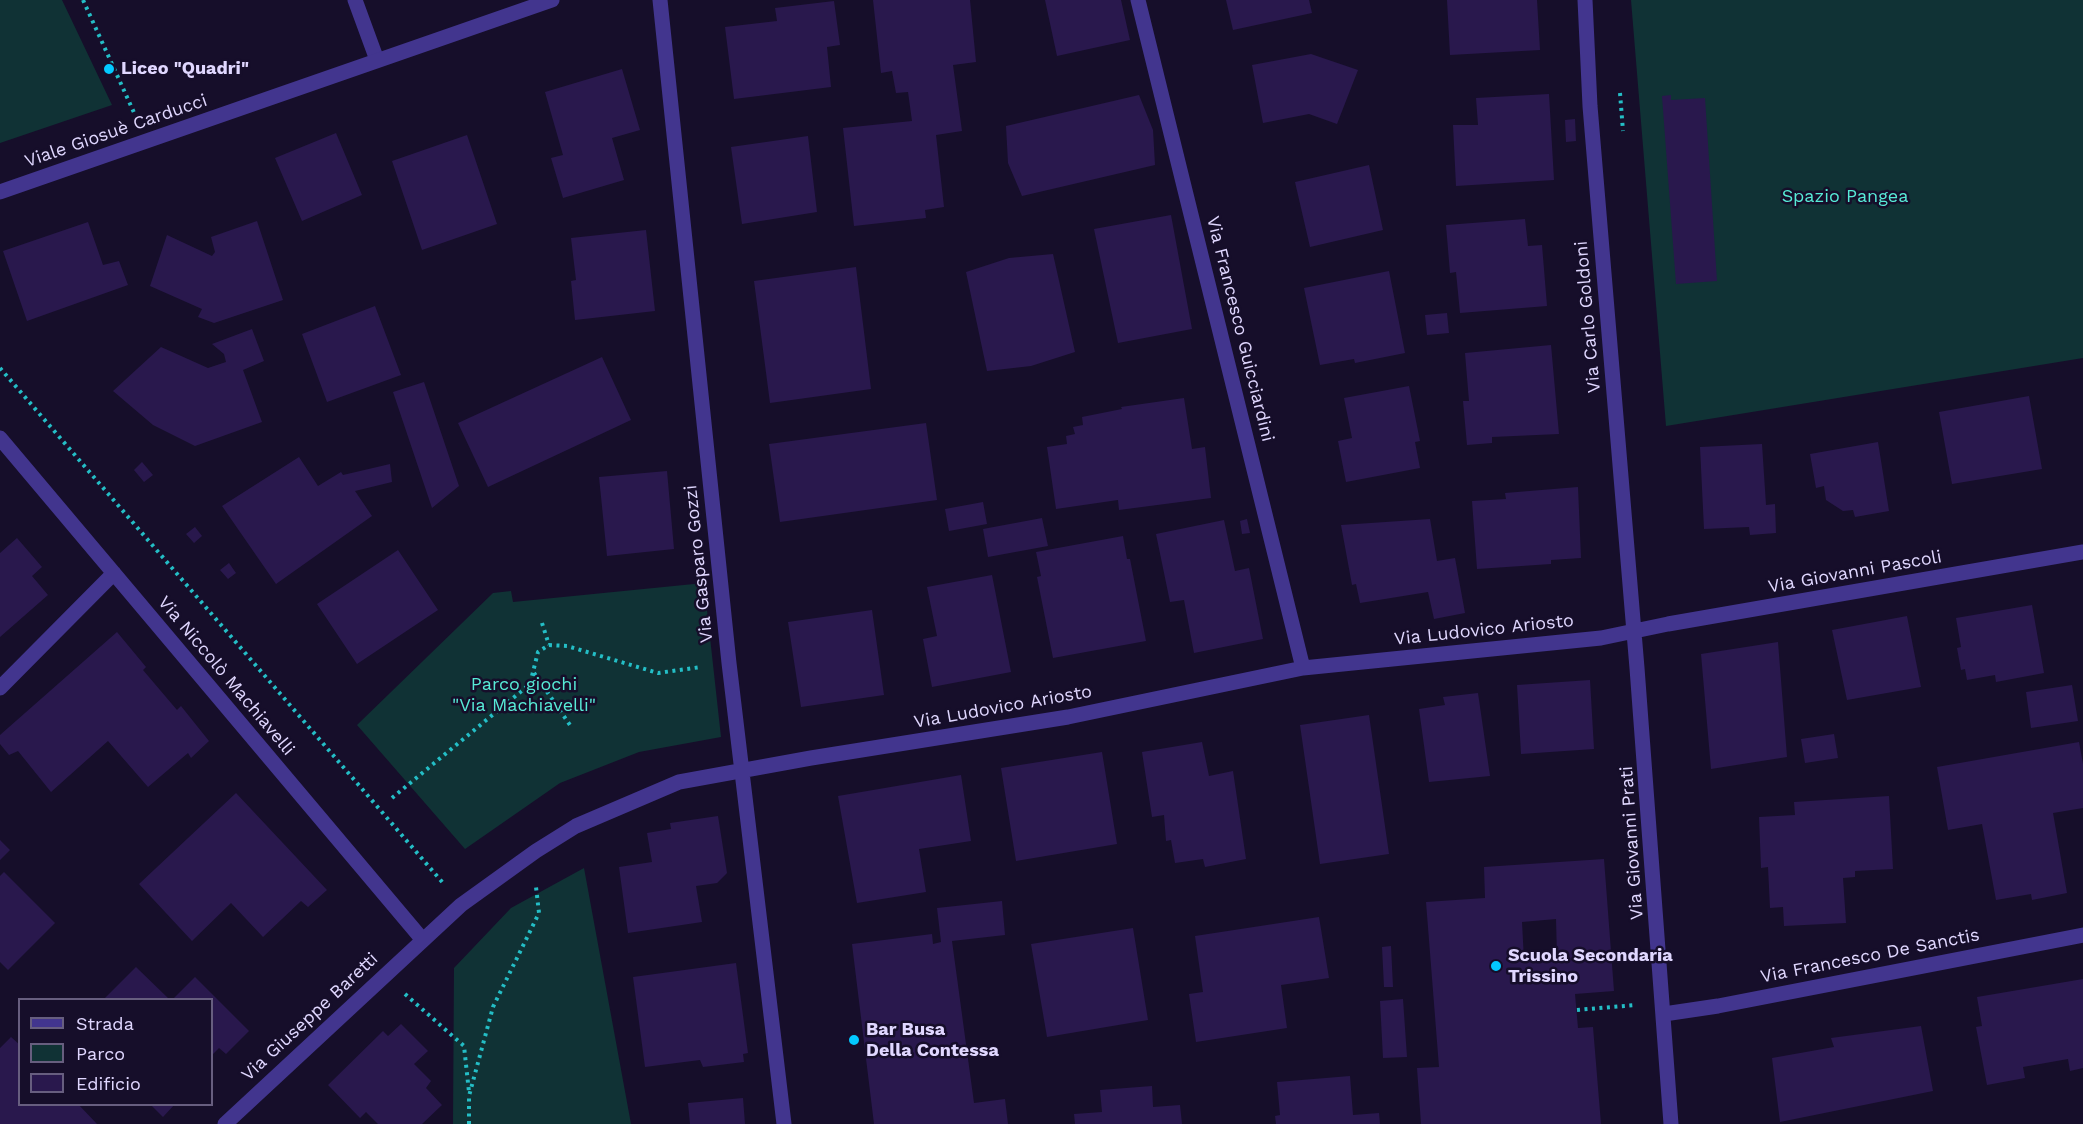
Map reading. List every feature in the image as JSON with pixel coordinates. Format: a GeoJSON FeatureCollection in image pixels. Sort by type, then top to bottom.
{"type":"FeatureCollection","features":[{"type":"Feature","properties":{"kind":"street"},"geometry":{"type":"LineString","coordinates":[[355,0],[378,60]]}},
{"type":"Feature","properties":{"kind":"street","name":"Viale Giosuè Carducci"},"geometry":{"type":"LineString","coordinates":[[0,192],[552,0]]}},
{"type":"Feature","properties":{"kind":"street","name":"Via Gasparo Gozzi"},"geometry":{"type":"LineString","coordinates":[[660,0],[729,663],[784,1124]]}},
{"type":"Feature","properties":{"kind":"street","name":"Via Francesco Guicciardini"},"geometry":{"type":"LineString","coordinates":[[1138,0],[1303,668]]}},
{"type":"Feature","properties":{"kind":"street","name":"Via Carlo Goldoni"},"geometry":{"type":"LineString","coordinates":[[1585,0],[1590,106],[1633,631]]}},
{"type":"Feature","properties":{"kind":"street","name":"Via Niccolò Machiavelli"},"geometry":{"type":"LineString","coordinates":[[0,438],[422,939]]}},
{"type":"Feature","properties":{"kind":"street","name":"Via Giovanni Pascoli"},"geometry":{"type":"LineString","coordinates":[[1633,631],[2083,552]]}},
{"type":"Feature","properties":{"kind":"street"},"geometry":{"type":"LineString","coordinates":[[0,688],[114,573]]}},
{"type":"Feature","properties":{"kind":"street","name":"Via Ludovico Ariosto"},"geometry":{"type":"LineString","coordinates":[[422,939],[461,904],[576,826],[679,782],[1068,717],[1303,668],[1601,638],[1633,631]]}},
{"type":"Feature","properties":{"kind":"street","name":"Via Giovanni Prati"},"geometry":{"type":"LineString","coordinates":[[1633,631],[1671,1124]]}},
{"type":"Feature","properties":{"kind":"street","name":"Via Francesco De Sanctis"},"geometry":{"type":"LineString","coordinates":[[1664,1014],[2083,935]]}},
{"type":"Feature","properties":{"kind":"street","name":"Via Giuseppe Baretti"},"geometry":{"type":"LineString","coordinates":[[225,1124],[422,939]]}},
{"type":"Feature","properties":{"kind":"path"},"geometry":{"type":"LineString","coordinates":[[83,0],[145,142]]}},
{"type":"Feature","properties":{"kind":"path"},"geometry":{"type":"LineString","coordinates":[[0,368],[461,904]]}},
{"type":"Feature","properties":{"kind":"path"},"geometry":{"type":"LineString","coordinates":[[542,623],[549,645]]}},
{"type":"Feature","properties":{"kind":"path"},"geometry":{"type":"LineString","coordinates":[[392,798],[530,684],[538,652],[549,645],[567,646],[658,674],[713,665]]}},
{"type":"Feature","properties":{"kind":"path"},"geometry":{"type":"LineString","coordinates":[[533,672],[570,726]]}},
{"type":"Feature","properties":{"kind":"path"},"geometry":{"type":"LineString","coordinates":[[469,1096],[493,1007],[538,913],[534,874],[536,851]]}},
{"type":"Feature","properties":{"kind":"path"},"geometry":{"type":"LineString","coordinates":[[404,994],[464,1046],[469,1124]]}},
{"type":"Feature","properties":{"kind":"path"},"geometry":{"type":"LineString","coordinates":[[1576,1010],[1636,1005]]}},
{"type":"Feature","properties":{"kind":"green space"},"geometry":{"type":"Polygon","coordinates":[[[0,0],[62,0],[112,105],[0,143],[0,0]]]}},
{"type":"Feature","properties":{"kind":"green space","name":"Spazio Pangea"},"geometry":{"type":"Polygon","coordinates":[[[1631,0],[2083,0],[2083,358],[1666,426],[1631,0]]]}},
{"type":"Feature","properties":{"kind":"green space","name":"Parco giochi \"Via Machiavelli\""},"geometry":{"type":"Polygon","coordinates":[[[704,583],[721,737],[639,752],[560,783],[465,849],[357,725],[493,593],[511,591],[513,602],[704,583]]]}},
{"type":"Feature","properties":{"kind":"green space"},"geometry":{"type":"Polygon","coordinates":[[[584,868],[631,1124],[453,1124],[454,968],[511,908],[584,868]]]}},
{"type":"Feature","properties":{"kind":"building"},"geometry":{"type":"Polygon","coordinates":[[[873,0],[970,0],[976,62],[953,65],[962,131],[936,135],[944,207],[925,210],[926,218],[854,226],[843,128],[912,121],[908,92],[896,93],[892,71],[881,73],[873,0]]]}},
{"type":"Feature","properties":{"kind":"building"},"geometry":{"type":"Polygon","coordinates":[[[1045,0],[1121,0],[1130,40],[1057,56],[1045,0]]]}},
{"type":"Feature","properties":{"kind":"building"},"geometry":{"type":"Polygon","coordinates":[[[1226,0],[1309,0],[1312,13],[1233,30],[1226,0]]]}},
{"type":"Feature","properties":{"kind":"building"},"geometry":{"type":"Polygon","coordinates":[[[1447,0],[1537,0],[1540,50],[1450,55],[1447,0]]]}},
{"type":"Feature","properties":{"kind":"building"},"geometry":{"type":"Polygon","coordinates":[[[834,1],[840,45],[827,47],[831,87],[734,99],[725,27],[777,21],[775,8],[834,1]]]}},
{"type":"Feature","properties":{"kind":"building"},"geometry":{"type":"Polygon","coordinates":[[[1311,54],[1358,70],[1337,124],[1309,114],[1263,123],[1252,65],[1311,54]]]}},
{"type":"Feature","properties":{"kind":"building"},"geometry":{"type":"Polygon","coordinates":[[[622,69],[640,130],[612,138],[624,180],[563,198],[551,158],[563,155],[545,92],[622,69]]]}},
{"type":"Feature","properties":{"kind":"building"},"geometry":{"type":"Polygon","coordinates":[[[1549,94],[1554,180],[1456,186],[1453,125],[1478,125],[1476,98],[1549,94]]]}},
{"type":"Feature","properties":{"kind":"building"},"geometry":{"type":"Polygon","coordinates":[[[1139,95],[1153,130],[1155,165],[1022,196],[1008,163],[1006,126],[1139,95]]]}},
{"type":"Feature","properties":{"kind":"building"},"geometry":{"type":"Polygon","coordinates":[[[1671,95],[1671,100],[1705,98],[1717,281],[1676,284],[1662,96],[1671,95]]]}},
{"type":"Feature","properties":{"kind":"building"},"geometry":{"type":"Polygon","coordinates":[[[1575,119],[1576,141],[1566,142],[1565,120],[1575,119]]]}},
{"type":"Feature","properties":{"kind":"building"},"geometry":{"type":"Polygon","coordinates":[[[336,133],[362,195],[302,221],[275,158],[336,133]]]}},
{"type":"Feature","properties":{"kind":"building"},"geometry":{"type":"Polygon","coordinates":[[[467,135],[497,224],[422,250],[392,161],[467,135]]]}},
{"type":"Feature","properties":{"kind":"building"},"geometry":{"type":"Polygon","coordinates":[[[808,136],[817,212],[742,224],[731,147],[808,136]]]}},
{"type":"Feature","properties":{"kind":"building"},"geometry":{"type":"Polygon","coordinates":[[[1369,165],[1383,230],[1310,247],[1295,182],[1369,165]]]}},
{"type":"Feature","properties":{"kind":"building"},"geometry":{"type":"Polygon","coordinates":[[[1171,215],[1192,329],[1118,343],[1094,229],[1171,215]]]}},
{"type":"Feature","properties":{"kind":"building"},"geometry":{"type":"Polygon","coordinates":[[[1525,219],[1528,246],[1542,245],[1547,306],[1460,313],[1456,272],[1450,273],[1446,225],[1525,219]]]}},
{"type":"Feature","properties":{"kind":"building"},"geometry":{"type":"Polygon","coordinates":[[[257,221],[283,300],[214,323],[198,317],[202,309],[150,286],[167,235],[212,256],[215,252],[211,237],[257,221]]]}},
{"type":"Feature","properties":{"kind":"building"},"geometry":{"type":"Polygon","coordinates":[[[88,222],[103,265],[119,261],[128,285],[27,321],[3,251],[88,222]]]}},
{"type":"Feature","properties":{"kind":"building"},"geometry":{"type":"Polygon","coordinates":[[[646,230],[655,311],[575,320],[571,281],[576,280],[571,238],[646,230]]]}},
{"type":"Feature","properties":{"kind":"building"},"geometry":{"type":"Polygon","coordinates":[[[1053,254],[1075,352],[1031,366],[987,371],[966,272],[1009,258],[1053,254]]]}},
{"type":"Feature","properties":{"kind":"building"},"geometry":{"type":"Polygon","coordinates":[[[856,267],[871,389],[770,403],[754,281],[856,267]]]}},
{"type":"Feature","properties":{"kind":"building"},"geometry":{"type":"Polygon","coordinates":[[[1389,271],[1405,353],[1355,363],[1354,359],[1320,365],[1304,288],[1389,271]]]}},
{"type":"Feature","properties":{"kind":"building"},"geometry":{"type":"Polygon","coordinates":[[[375,306],[401,375],[327,402],[302,334],[375,306]]]}},
{"type":"Feature","properties":{"kind":"building"},"geometry":{"type":"Polygon","coordinates":[[[1447,313],[1449,333],[1427,335],[1425,315],[1447,313]]]}},
{"type":"Feature","properties":{"kind":"building"},"geometry":{"type":"Polygon","coordinates":[[[252,329],[264,361],[243,370],[262,422],[195,446],[153,425],[113,391],[161,347],[208,368],[226,362],[224,354],[212,344],[252,329]]]}},
{"type":"Feature","properties":{"kind":"building"},"geometry":{"type":"Polygon","coordinates":[[[1551,345],[1559,434],[1492,437],[1492,443],[1467,445],[1463,401],[1469,401],[1465,353],[1551,345]]]}},
{"type":"Feature","properties":{"kind":"building"},"geometry":{"type":"Polygon","coordinates":[[[602,357],[631,420],[488,487],[458,423],[602,357]]]}},
{"type":"Feature","properties":{"kind":"building"},"geometry":{"type":"Polygon","coordinates":[[[424,382],[459,486],[432,508],[393,392],[424,382]]]}},
{"type":"Feature","properties":{"kind":"building"},"geometry":{"type":"Polygon","coordinates":[[[1409,386],[1420,441],[1415,442],[1420,468],[1346,482],[1338,441],[1352,438],[1344,398],[1409,386]]]}},
{"type":"Feature","properties":{"kind":"building"},"geometry":{"type":"Polygon","coordinates":[[[2029,396],[2042,469],[1952,484],[1939,412],[2029,396]]]}},
{"type":"Feature","properties":{"kind":"building"},"geometry":{"type":"Polygon","coordinates":[[[1184,398],[1192,449],[1205,447],[1211,498],[1119,510],[1118,500],[1056,509],[1047,447],[1067,444],[1066,436],[1075,434],[1073,427],[1083,425],[1082,417],[1122,409],[1121,407],[1184,398]]]}},
{"type":"Feature","properties":{"kind":"building"},"geometry":{"type":"Polygon","coordinates":[[[926,423],[937,500],[780,522],[769,444],[926,423]]]}},
{"type":"Feature","properties":{"kind":"building"},"geometry":{"type":"Polygon","coordinates":[[[1878,442],[1889,511],[1855,517],[1853,510],[1843,511],[1826,500],[1824,486],[1816,488],[1810,454],[1878,442]]]}},
{"type":"Feature","properties":{"kind":"building"},"geometry":{"type":"Polygon","coordinates":[[[1762,444],[1766,505],[1775,504],[1776,533],[1750,535],[1749,527],[1704,529],[1700,447],[1762,444]]]}},
{"type":"Feature","properties":{"kind":"building"},"geometry":{"type":"Polygon","coordinates":[[[299,457],[318,486],[341,472],[343,475],[390,464],[392,482],[355,491],[372,516],[276,584],[222,506],[299,457]]]}},
{"type":"Feature","properties":{"kind":"building"},"geometry":{"type":"Polygon","coordinates":[[[142,462],[153,475],[144,482],[134,470],[142,462]]]}},
{"type":"Feature","properties":{"kind":"building"},"geometry":{"type":"Polygon","coordinates":[[[667,471],[674,549],[607,556],[599,477],[667,471]]]}},
{"type":"Feature","properties":{"kind":"building"},"geometry":{"type":"Polygon","coordinates":[[[1578,487],[1581,558],[1551,560],[1551,564],[1477,569],[1472,501],[1506,499],[1505,493],[1578,487]]]}},
{"type":"Feature","properties":{"kind":"building"},"geometry":{"type":"Polygon","coordinates":[[[983,502],[987,524],[949,531],[945,509],[983,502]]]}},
{"type":"Feature","properties":{"kind":"building"},"geometry":{"type":"Polygon","coordinates":[[[1042,518],[1048,546],[988,557],[983,529],[1042,518]]]}},
{"type":"Feature","properties":{"kind":"building"},"geometry":{"type":"Polygon","coordinates":[[[1247,519],[1250,533],[1242,534],[1240,521],[1247,519]]]}},
{"type":"Feature","properties":{"kind":"building"},"geometry":{"type":"Polygon","coordinates":[[[1430,519],[1437,561],[1455,558],[1465,613],[1434,619],[1428,592],[1360,603],[1356,584],[1352,585],[1341,525],[1430,519]]]}},
{"type":"Feature","properties":{"kind":"building"},"geometry":{"type":"Polygon","coordinates":[[[1224,520],[1235,571],[1249,568],[1263,639],[1194,653],[1184,600],[1170,602],[1156,534],[1224,520]]]}},
{"type":"Feature","properties":{"kind":"building"},"geometry":{"type":"Polygon","coordinates":[[[195,527],[202,536],[194,543],[186,534],[195,527]]]}},
{"type":"Feature","properties":{"kind":"building"},"geometry":{"type":"Polygon","coordinates":[[[1123,536],[1127,559],[1130,559],[1146,641],[1053,658],[1037,577],[1041,576],[1036,552],[1123,536]]]}},
{"type":"Feature","properties":{"kind":"building"},"geometry":{"type":"Polygon","coordinates":[[[17,538],[42,567],[32,576],[48,595],[0,637],[0,553],[17,538]]]}},
{"type":"Feature","properties":{"kind":"building"},"geometry":{"type":"Polygon","coordinates":[[[398,550],[438,610],[357,664],[317,604],[398,550]]]}},
{"type":"Feature","properties":{"kind":"building"},"geometry":{"type":"Polygon","coordinates":[[[229,563],[236,573],[228,579],[220,570],[229,563]]]}},
{"type":"Feature","properties":{"kind":"building"},"geometry":{"type":"Polygon","coordinates":[[[992,575],[1011,672],[932,687],[923,639],[937,636],[927,587],[992,575]]]}},
{"type":"Feature","properties":{"kind":"building"},"geometry":{"type":"Polygon","coordinates":[[[2032,605],[2044,673],[1996,682],[1995,675],[1967,680],[1965,669],[1961,670],[1957,648],[1961,647],[1956,618],[2032,605]]]}},
{"type":"Feature","properties":{"kind":"building"},"geometry":{"type":"Polygon","coordinates":[[[872,610],[884,695],[801,707],[788,622],[872,610]]]}},
{"type":"Feature","properties":{"kind":"building"},"geometry":{"type":"Polygon","coordinates":[[[1907,616],[1921,687],[1847,700],[1832,630],[1907,616]]]}},
{"type":"Feature","properties":{"kind":"building"},"geometry":{"type":"Polygon","coordinates":[[[117,632],[146,667],[143,670],[177,710],[181,706],[209,741],[191,758],[188,753],[148,787],[108,741],[51,792],[18,751],[9,755],[0,744],[0,735],[117,632]]]}},
{"type":"Feature","properties":{"kind":"building"},"geometry":{"type":"Polygon","coordinates":[[[1778,642],[1787,757],[1711,769],[1701,654],[1778,642]]]}},
{"type":"Feature","properties":{"kind":"building"},"geometry":{"type":"Polygon","coordinates":[[[1590,680],[1594,749],[1521,754],[1517,685],[1590,680]]]}},
{"type":"Feature","properties":{"kind":"building"},"geometry":{"type":"Polygon","coordinates":[[[2072,685],[2078,721],[2031,728],[2026,692],[2072,685]]]}},
{"type":"Feature","properties":{"kind":"building"},"geometry":{"type":"Polygon","coordinates":[[[1478,693],[1490,776],[1429,782],[1419,709],[1445,705],[1443,697],[1478,693]]]}},
{"type":"Feature","properties":{"kind":"building"},"geometry":{"type":"Polygon","coordinates":[[[1369,715],[1389,854],[1320,864],[1300,725],[1369,715]]]}},
{"type":"Feature","properties":{"kind":"building"},"geometry":{"type":"Polygon","coordinates":[[[1834,734],[1838,758],[1805,763],[1801,739],[1834,734]]]}},
{"type":"Feature","properties":{"kind":"building"},"geometry":{"type":"Polygon","coordinates":[[[1202,742],[1209,776],[1233,771],[1246,859],[1205,867],[1203,859],[1175,863],[1171,840],[1166,841],[1164,815],[1152,817],[1142,752],[1202,742]]]}},
{"type":"Feature","properties":{"kind":"building"},"geometry":{"type":"Polygon","coordinates":[[[2079,742],[2083,764],[2083,808],[2053,813],[2067,893],[2032,900],[2031,894],[1996,900],[1982,824],[1948,830],[1937,767],[2079,742]]]}},
{"type":"Feature","properties":{"kind":"building"},"geometry":{"type":"Polygon","coordinates":[[[1102,752],[1117,844],[1016,861],[1001,768],[1102,752]]]}},
{"type":"Feature","properties":{"kind":"building"},"geometry":{"type":"Polygon","coordinates":[[[961,775],[971,841],[919,849],[926,892],[857,903],[838,796],[961,775]]]}},
{"type":"Feature","properties":{"kind":"building"},"geometry":{"type":"Polygon","coordinates":[[[236,793],[327,890],[308,907],[301,901],[263,937],[231,903],[192,941],[139,884],[236,793]]]}},
{"type":"Feature","properties":{"kind":"building"},"geometry":{"type":"Polygon","coordinates":[[[1889,796],[1893,869],[1855,871],[1855,877],[1843,878],[1846,923],[1784,926],[1783,907],[1770,908],[1768,867],[1761,868],[1759,817],[1795,815],[1794,802],[1889,796]]]}},
{"type":"Feature","properties":{"kind":"building"},"geometry":{"type":"Polygon","coordinates":[[[718,816],[727,873],[717,883],[696,886],[702,922],[628,933],[619,867],[652,862],[647,833],[671,829],[670,823],[718,816]]]}},
{"type":"Feature","properties":{"kind":"building"},"geometry":{"type":"Polygon","coordinates":[[[0,840],[10,850],[0,860],[0,840]]]}},
{"type":"Feature","properties":{"kind":"building"},"geometry":{"type":"Polygon","coordinates":[[[1604,859],[1614,991],[1575,994],[1578,1028],[1593,1027],[1601,1124],[1421,1124],[1417,1068],[1439,1067],[1426,902],[1485,898],[1484,867],[1604,859]],[[1556,919],[1522,922],[1524,960],[1557,957],[1556,919]]]}},
{"type":"Feature","properties":{"kind":"building"},"geometry":{"type":"Polygon","coordinates":[[[4,872],[55,923],[8,970],[0,962],[0,876],[4,872]]]}},
{"type":"Feature","properties":{"kind":"building"},"geometry":{"type":"Polygon","coordinates":[[[1002,901],[1005,935],[952,941],[974,1103],[1005,1099],[1008,1124],[874,1124],[852,944],[932,934],[933,944],[941,942],[937,908],[1002,901]]]}},
{"type":"Feature","properties":{"kind":"building"},"geometry":{"type":"Polygon","coordinates":[[[1319,917],[1329,978],[1281,985],[1287,1028],[1196,1042],[1189,994],[1203,992],[1195,936],[1319,917]]]}},
{"type":"Feature","properties":{"kind":"building"},"geometry":{"type":"Polygon","coordinates":[[[1133,928],[1148,1020],[1047,1037],[1031,944],[1133,928]]]}},
{"type":"Feature","properties":{"kind":"building"},"geometry":{"type":"Polygon","coordinates":[[[1391,946],[1393,987],[1384,987],[1382,947],[1391,946]]]}},
{"type":"Feature","properties":{"kind":"building"},"geometry":{"type":"Polygon","coordinates":[[[736,963],[748,1053],[743,1054],[744,1062],[703,1067],[700,1060],[645,1067],[633,977],[736,963]]]}},
{"type":"Feature","properties":{"kind":"building"},"geometry":{"type":"Polygon","coordinates":[[[136,967],[168,998],[105,998],[136,967]]]}},
{"type":"Feature","properties":{"kind":"building"},"geometry":{"type":"Polygon","coordinates":[[[195,977],[249,1031],[226,1054],[219,1048],[213,1054],[213,998],[174,998],[195,977]]]}},
{"type":"Feature","properties":{"kind":"building"},"geometry":{"type":"Polygon","coordinates":[[[2083,979],[2083,1068],[2070,1071],[2068,1059],[2023,1067],[2025,1078],[1987,1085],[1976,1027],[1982,1026],[1977,997],[2083,979]]]}},
{"type":"Feature","properties":{"kind":"building"},"geometry":{"type":"Polygon","coordinates":[[[1403,999],[1407,1057],[1383,1058],[1380,1001],[1403,999]]]}},
{"type":"Feature","properties":{"kind":"building"},"geometry":{"type":"Polygon","coordinates":[[[401,1024],[428,1051],[414,1064],[431,1081],[426,1088],[442,1105],[422,1124],[378,1124],[366,1112],[360,1118],[328,1085],[383,1031],[388,1036],[401,1024]]]}},
{"type":"Feature","properties":{"kind":"building"},"geometry":{"type":"Polygon","coordinates":[[[1921,1026],[1933,1091],[1780,1122],[1772,1058],[1834,1047],[1831,1038],[1921,1026]]]}},
{"type":"Feature","properties":{"kind":"building"},"geometry":{"type":"Polygon","coordinates":[[[11,1037],[18,1043],[18,1106],[80,1106],[97,1124],[0,1124],[0,1048],[11,1037]]]}},
{"type":"Feature","properties":{"kind":"building"},"geometry":{"type":"Polygon","coordinates":[[[1350,1076],[1353,1115],[1379,1113],[1380,1124],[1276,1124],[1275,1116],[1280,1115],[1277,1082],[1350,1076]]]}},
{"type":"Feature","properties":{"kind":"building"},"geometry":{"type":"Polygon","coordinates":[[[1152,1086],[1153,1107],[1180,1105],[1182,1124],[1075,1124],[1074,1114],[1102,1112],[1100,1090],[1152,1086]]]}},
{"type":"Feature","properties":{"kind":"building"},"geometry":{"type":"Polygon","coordinates":[[[743,1098],[745,1124],[690,1124],[688,1103],[743,1098]]]}},
{"type":"Feature","properties":{"kind":"building"},"geometry":{"type":"Polygon","coordinates":[[[152,1106],[173,1106],[163,1117],[152,1106]]]}},
{"type":"Feature","properties":{"kind":"place","name":"Liceo \"Quadri\""},"geometry":{"type":"Point","coordinates":[109,69]}},
{"type":"Feature","properties":{"kind":"place","name":"Scuola Secondaria Trissino"},"geometry":{"type":"Point","coordinates":[1496,966]}},
{"type":"Feature","properties":{"kind":"place","name":"Bar Busa Della Contessa"},"geometry":{"type":"Point","coordinates":[854,1040]}}]}
